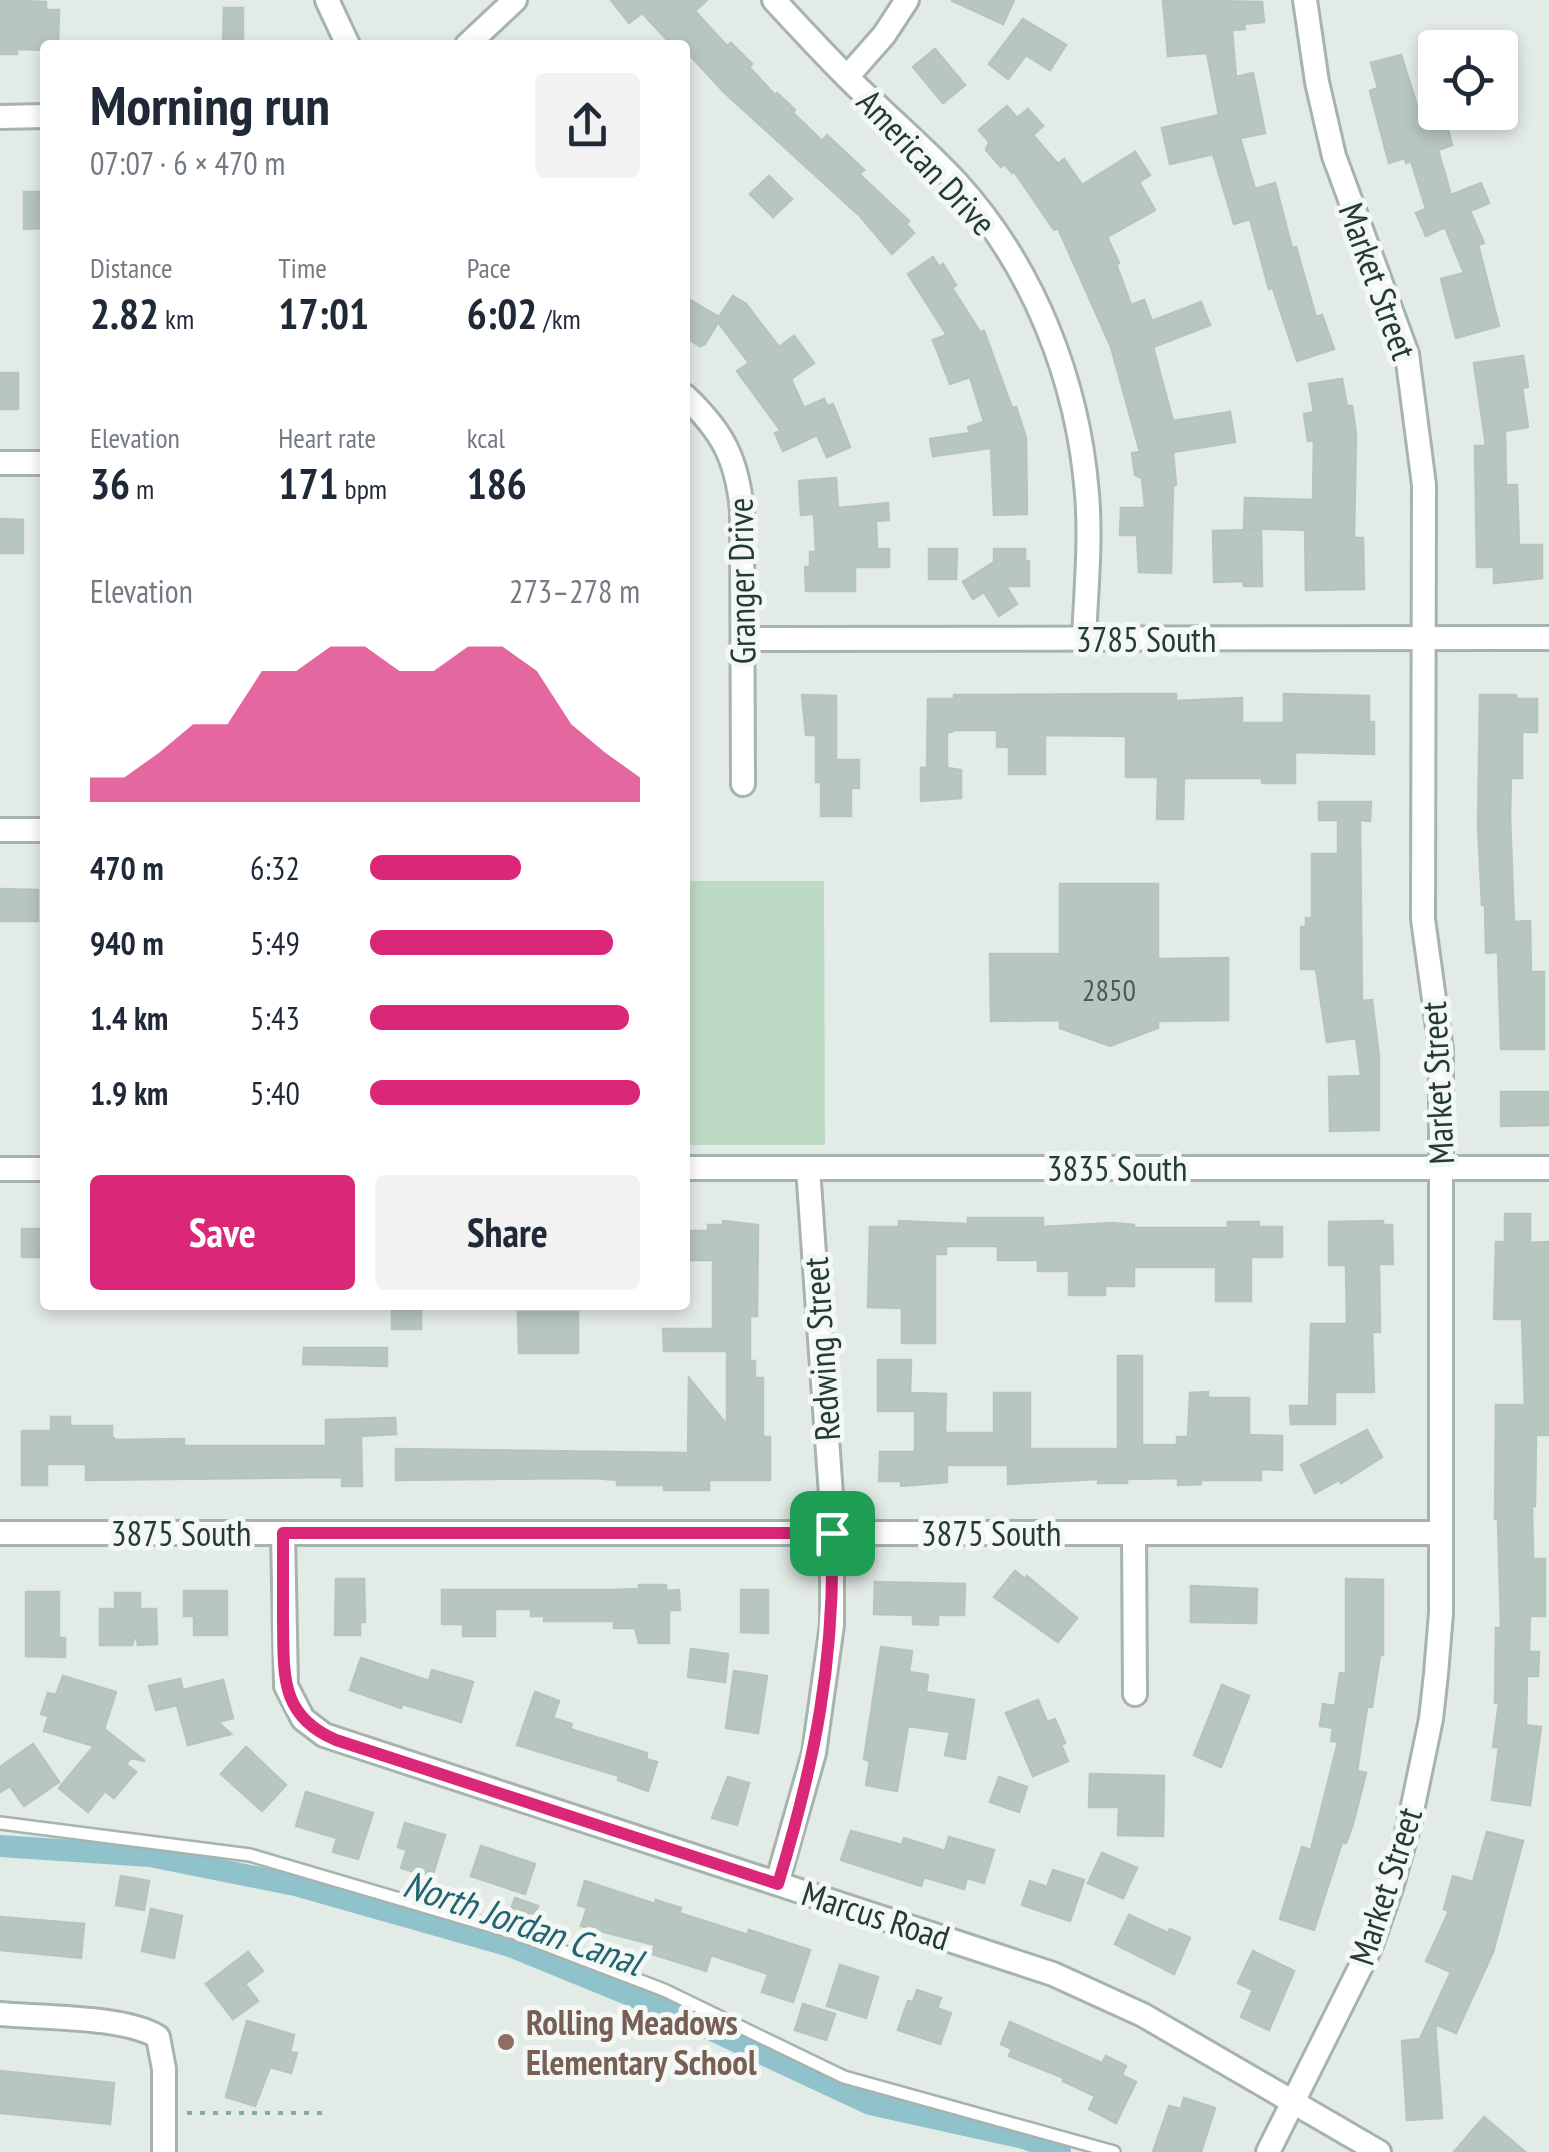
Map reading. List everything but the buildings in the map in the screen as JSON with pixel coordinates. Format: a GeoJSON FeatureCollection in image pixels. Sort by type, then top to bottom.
{"type":"FeatureCollection","features":[{"type":"Feature","properties":{"kind":"street"},"geometry":{"type":"LineString","coordinates":[[327,0],[346,40]]}},
{"type":"Feature","properties":{"kind":"street"},"geometry":{"type":"LineString","coordinates":[[473,40],[515,0]]}},
{"type":"Feature","properties":{"kind":"street","name":"American Drive"},"geometry":{"type":"LineString","coordinates":[[774,0],[956,183],[986,219],[1034,300],[1071,397],[1086,482],[1084,638]]}},
{"type":"Feature","properties":{"kind":"street"},"geometry":{"type":"LineString","coordinates":[[847,77],[908,0]]}},
{"type":"Feature","properties":{"kind":"street","name":"Market Street"},"geometry":{"type":"LineString","coordinates":[[1268,2152],[1370,1948],[1410,1826],[1431,1719],[1441,1613],[1441,1050],[1422,919],[1424,485],[1407,354],[1334,156],[1317,82],[1305,0]]}},
{"type":"Feature","properties":{"kind":"street"},"geometry":{"type":"LineString","coordinates":[[0,116],[40,116]]}},
{"type":"Feature","properties":{"kind":"street","name":"Granger Drive"},"geometry":{"type":"LineString","coordinates":[[690,401],[709,419],[728,447],[739,479],[743,784]]}},
{"type":"Feature","properties":{"kind":"street"},"geometry":{"type":"LineString","coordinates":[[0,463],[40,463]]}},
{"type":"Feature","properties":{"kind":"street","name":"3785 South"},"geometry":{"type":"LineString","coordinates":[[743,639],[1549,638]]}},
{"type":"Feature","properties":{"kind":"street"},"geometry":{"type":"LineString","coordinates":[[0,830],[40,830]]}},
{"type":"Feature","properties":{"kind":"street","name":"3835 South"},"geometry":{"type":"LineString","coordinates":[[690,1168],[1549,1168]]}},
{"type":"Feature","properties":{"kind":"street","name":"Redwing Street"},"geometry":{"type":"LineString","coordinates":[[778,1884],[802,1804],[823,1704],[832,1625],[832,1533],[808,1168]]}},
{"type":"Feature","properties":{"kind":"street"},"geometry":{"type":"LineString","coordinates":[[0,1169],[40,1169]]}},
{"type":"Feature","properties":{"kind":"street","name":"3875 South"},"geometry":{"type":"LineString","coordinates":[[0,1533],[1441,1533]]}},
{"type":"Feature","properties":{"kind":"street","name":"Marcus Road"},"geometry":{"type":"LineString","coordinates":[[283,1533],[284,1675],[295,1708],[313,1728],[336,1740],[1010,1958],[1068,1981],[1144,2015],[1379,2152]]}},
{"type":"Feature","properties":{"kind":"street"},"geometry":{"type":"LineString","coordinates":[[1134,1533],[1134,1694]]}},
{"type":"Feature","properties":{"kind":"street"},"geometry":{"type":"LineString","coordinates":[[0,2014],[124,2025],[158,2036],[164,2069],[164,2152]]}},
{"type":"Feature","properties":{"kind":"lane"},"geometry":{"type":"LineString","coordinates":[[0,1823],[250,1855],[514,1933],[664,1990],[844,2078],[1114,2152]]}},
{"type":"Feature","properties":{"kind":"path"},"geometry":{"type":"LineString","coordinates":[[187,2113],[324,2113]]}},
{"type":"Feature","properties":{"kind":"green space"},"geometry":{"type":"Polygon","coordinates":[[[690,881],[824,881],[825,1145],[690,1145],[690,881]]]}},
{"type":"Feature","properties":{"kind":"waterway","name":"North Jordan Canal"},"geometry":{"type":"LineString","coordinates":[[0,1846],[150,1856],[295,1885],[510,1946],[684,2017],[870,2104],[1024,2138],[1060,2152]]}},
{"type":"Feature","properties":{"kind":"place","name":"Rolling Meadows Elementary School"},"geometry":{"type":"Point","coordinates":[506,2042]}},
{"type":"Feature","properties":{"kind":"route"},"geometry":{"type":"LineString","coordinates":[[283,1533],[832,1533],[832,1625],[823,1704],[802,1804],[778,1884],[336,1740],[303,1719],[286,1686],[283,1533]]}}]}
